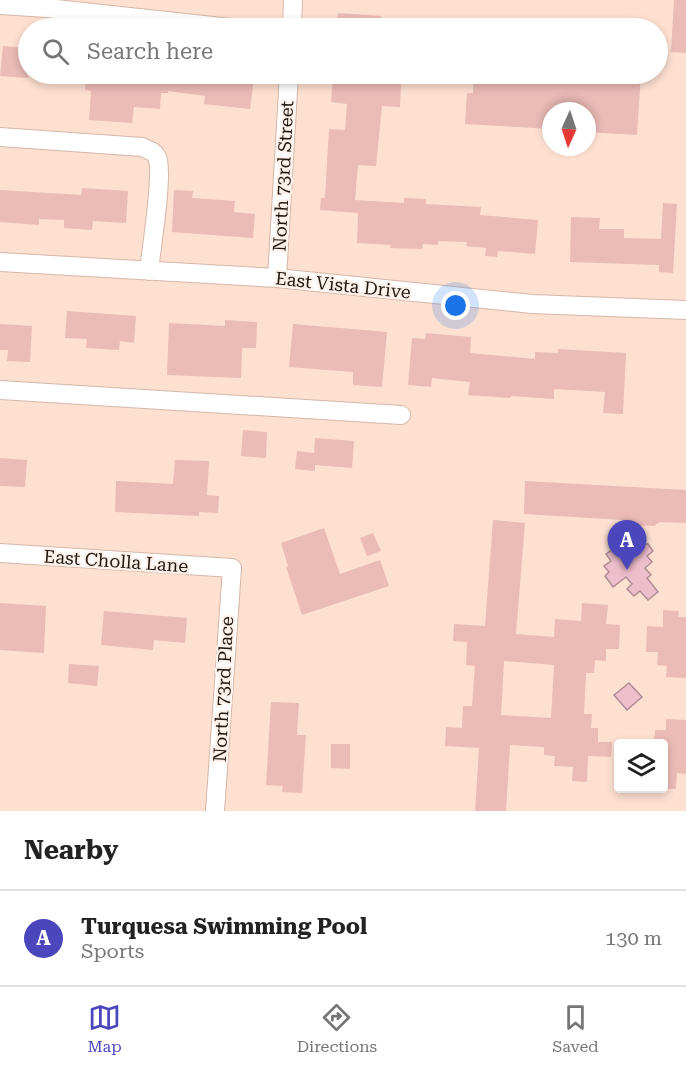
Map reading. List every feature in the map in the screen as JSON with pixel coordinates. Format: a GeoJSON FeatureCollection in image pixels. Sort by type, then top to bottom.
{"type":"FeatureCollection","features":[{"type":"Feature","properties":{"kind":"street"},"geometry":{"type":"LineString","coordinates":[[292,18],[293,0]]}},
{"type":"Feature","properties":{"kind":"street"},"geometry":{"type":"LineString","coordinates":[[0,5],[139,18]]}},
{"type":"Feature","properties":{"kind":"street","name":"North 73rd Street"},"geometry":{"type":"LineString","coordinates":[[278,278],[288,84]]}},
{"type":"Feature","properties":{"kind":"street"},"geometry":{"type":"LineString","coordinates":[[0,137],[142,147],[154,152],[158,160],[159,176],[149,271]]}},
{"type":"Feature","properties":{"kind":"street","name":"East Vista Drive"},"geometry":{"type":"LineString","coordinates":[[0,262],[278,278],[531,304],[686,310]]}},
{"type":"Feature","properties":{"kind":"street"},"geometry":{"type":"LineString","coordinates":[[0,390],[401,415]]}},
{"type":"Feature","properties":{"kind":"street","name":"East Cholla Lane"},"geometry":{"type":"LineString","coordinates":[[0,553],[232,568]]}},
{"type":"Feature","properties":{"kind":"street","name":"North 73rd Place"},"geometry":{"type":"LineString","coordinates":[[215,811],[232,568]]}},
{"type":"Feature","properties":{"kind":"shaded area"},"geometry":{"type":"Polygon","coordinates":[[[633,544],[648,544],[653,551],[647,556],[652,562],[645,568],[651,575],[647,578],[658,592],[648,600],[640,591],[634,596],[627,589],[632,584],[626,577],[613,587],[605,576],[609,572],[604,566],[611,561],[606,554],[615,548],[620,551],[633,544]]]}},
{"type":"Feature","properties":{"kind":"shaded area"},"geometry":{"type":"Polygon","coordinates":[[[629,683],[642,697],[627,710],[614,695],[629,683]]]}},
{"type":"Feature","properties":{"kind":"building"},"geometry":{"type":"Polygon","coordinates":[[[674,0],[686,0],[686,53],[671,52],[674,0]]]}},
{"type":"Feature","properties":{"kind":"building"},"geometry":{"type":"Polygon","coordinates":[[[338,13],[381,16],[381,18],[337,18],[338,13]]]}},
{"type":"Feature","properties":{"kind":"building"},"geometry":{"type":"Polygon","coordinates":[[[3,46],[18,47],[18,77],[0,76],[3,46]]]}},
{"type":"Feature","properties":{"kind":"building"},"geometry":{"type":"Polygon","coordinates":[[[86,84],[253,84],[250,109],[204,104],[205,96],[168,91],[168,93],[161,93],[160,109],[134,107],[132,123],[89,120],[91,91],[85,90],[86,84]]]}},
{"type":"Feature","properties":{"kind":"building"},"geometry":{"type":"Polygon","coordinates":[[[332,84],[401,84],[400,107],[382,106],[376,166],[358,165],[355,200],[404,203],[404,198],[426,199],[426,204],[481,207],[480,215],[538,220],[535,254],[498,251],[497,257],[485,256],[486,248],[466,246],[467,242],[438,241],[438,245],[423,244],[422,249],[390,248],[391,245],[357,243],[358,213],[320,210],[321,198],[325,198],[329,129],[345,130],[347,104],[331,102],[332,84]]]}},
{"type":"Feature","properties":{"kind":"building"},"geometry":{"type":"Polygon","coordinates":[[[473,84],[640,84],[637,135],[596,133],[596,102],[542,102],[542,128],[465,124],[467,93],[473,93],[473,84]]]}},
{"type":"Feature","properties":{"kind":"building"},"geometry":{"type":"Polygon","coordinates":[[[82,188],[128,191],[126,223],[93,221],[92,230],[64,228],[64,220],[39,219],[39,225],[0,222],[0,190],[81,195],[82,188]]]}},
{"type":"Feature","properties":{"kind":"building"},"geometry":{"type":"Polygon","coordinates":[[[174,190],[193,191],[192,198],[235,201],[234,212],[255,214],[253,238],[172,232],[174,190]]]}},
{"type":"Feature","properties":{"kind":"building"},"geometry":{"type":"Polygon","coordinates":[[[663,203],[677,204],[673,273],[659,272],[659,265],[570,262],[571,217],[600,218],[599,229],[624,229],[624,238],[661,239],[663,203]]]}},
{"type":"Feature","properties":{"kind":"building"},"geometry":{"type":"Polygon","coordinates":[[[67,311],[136,316],[134,343],[120,341],[119,350],[86,348],[87,339],[65,338],[67,311]]]}},
{"type":"Feature","properties":{"kind":"building"},"geometry":{"type":"Polygon","coordinates":[[[225,320],[257,322],[256,348],[242,348],[241,378],[167,375],[169,323],[225,326],[225,320]]]}},
{"type":"Feature","properties":{"kind":"building"},"geometry":{"type":"Polygon","coordinates":[[[0,324],[32,326],[30,362],[7,361],[8,350],[0,350],[0,324]]]}},
{"type":"Feature","properties":{"kind":"building"},"geometry":{"type":"Polygon","coordinates":[[[293,324],[387,332],[382,387],[353,385],[353,372],[289,367],[293,324]]]}},
{"type":"Feature","properties":{"kind":"building"},"geometry":{"type":"Polygon","coordinates":[[[426,333],[471,337],[470,353],[535,359],[535,352],[558,353],[558,349],[626,353],[623,414],[603,413],[605,392],[554,389],[554,399],[511,396],[510,398],[468,395],[470,382],[432,378],[431,387],[408,385],[412,338],[425,339],[426,333]]]}},
{"type":"Feature","properties":{"kind":"building"},"geometry":{"type":"Polygon","coordinates":[[[243,430],[267,432],[266,458],[241,456],[243,430]]]}},
{"type":"Feature","properties":{"kind":"building"},"geometry":{"type":"Polygon","coordinates":[[[315,438],[354,441],[352,468],[315,465],[315,471],[295,469],[297,451],[314,453],[315,438]]]}},
{"type":"Feature","properties":{"kind":"building"},"geometry":{"type":"Polygon","coordinates":[[[0,458],[27,460],[25,487],[0,486],[0,458]]]}},
{"type":"Feature","properties":{"kind":"building"},"geometry":{"type":"Polygon","coordinates":[[[175,460],[209,461],[207,495],[219,496],[218,513],[199,512],[199,516],[115,512],[116,481],[173,484],[175,460]]]}},
{"type":"Feature","properties":{"kind":"building"},"geometry":{"type":"Polygon","coordinates":[[[525,481],[686,490],[686,523],[660,522],[654,526],[628,525],[624,520],[524,514],[525,481]]]}},
{"type":"Feature","properties":{"kind":"building"},"geometry":{"type":"Polygon","coordinates":[[[493,520],[525,523],[516,634],[554,637],[555,619],[581,621],[582,603],[608,605],[606,624],[620,625],[619,649],[606,649],[606,661],[595,660],[594,673],[586,673],[584,714],[592,714],[591,728],[598,728],[598,742],[612,742],[611,757],[588,756],[587,782],[572,781],[573,767],[554,766],[555,756],[544,755],[544,747],[510,745],[506,811],[475,811],[479,748],[445,746],[446,727],[462,728],[463,706],[472,706],[475,666],[466,665],[467,642],[453,641],[454,624],[485,626],[493,520]],[[504,661],[501,715],[551,718],[554,665],[504,661]]]}},
{"type":"Feature","properties":{"kind":"building"},"geometry":{"type":"Polygon","coordinates":[[[324,528],[340,574],[380,560],[389,586],[302,615],[286,567],[288,566],[281,543],[324,528]]]}},
{"type":"Feature","properties":{"kind":"building"},"geometry":{"type":"Polygon","coordinates":[[[373,533],[381,551],[367,556],[360,538],[373,533]]]}},
{"type":"Feature","properties":{"kind":"building"},"geometry":{"type":"Polygon","coordinates":[[[0,603],[46,606],[44,653],[0,650],[0,603]]]}},
{"type":"Feature","properties":{"kind":"building"},"geometry":{"type":"Polygon","coordinates":[[[663,610],[679,611],[678,617],[686,617],[686,678],[666,677],[667,666],[657,665],[658,652],[646,652],[647,626],[663,627],[663,610]]]}},
{"type":"Feature","properties":{"kind":"building"},"geometry":{"type":"Polygon","coordinates":[[[104,611],[187,618],[185,643],[154,640],[153,650],[101,645],[104,611]]]}},
{"type":"Feature","properties":{"kind":"building"},"geometry":{"type":"Polygon","coordinates":[[[69,664],[99,666],[97,686],[68,683],[69,664]]]}},
{"type":"Feature","properties":{"kind":"building"},"geometry":{"type":"Polygon","coordinates":[[[271,702],[299,703],[297,735],[306,735],[302,793],[282,792],[283,786],[266,785],[271,702]]]}},
{"type":"Feature","properties":{"kind":"building"},"geometry":{"type":"Polygon","coordinates":[[[666,719],[686,720],[686,774],[677,773],[676,789],[668,789],[668,739],[654,739],[655,730],[666,730],[666,719]]]}},
{"type":"Feature","properties":{"kind":"building"},"geometry":{"type":"Polygon","coordinates":[[[331,744],[350,744],[350,769],[331,768],[331,744]]]}},
{"type":"Feature","properties":{"kind":"place","name":"Turquesa Swimming Pool"},"geometry":{"type":"Point","coordinates":[627,570]}}]}
